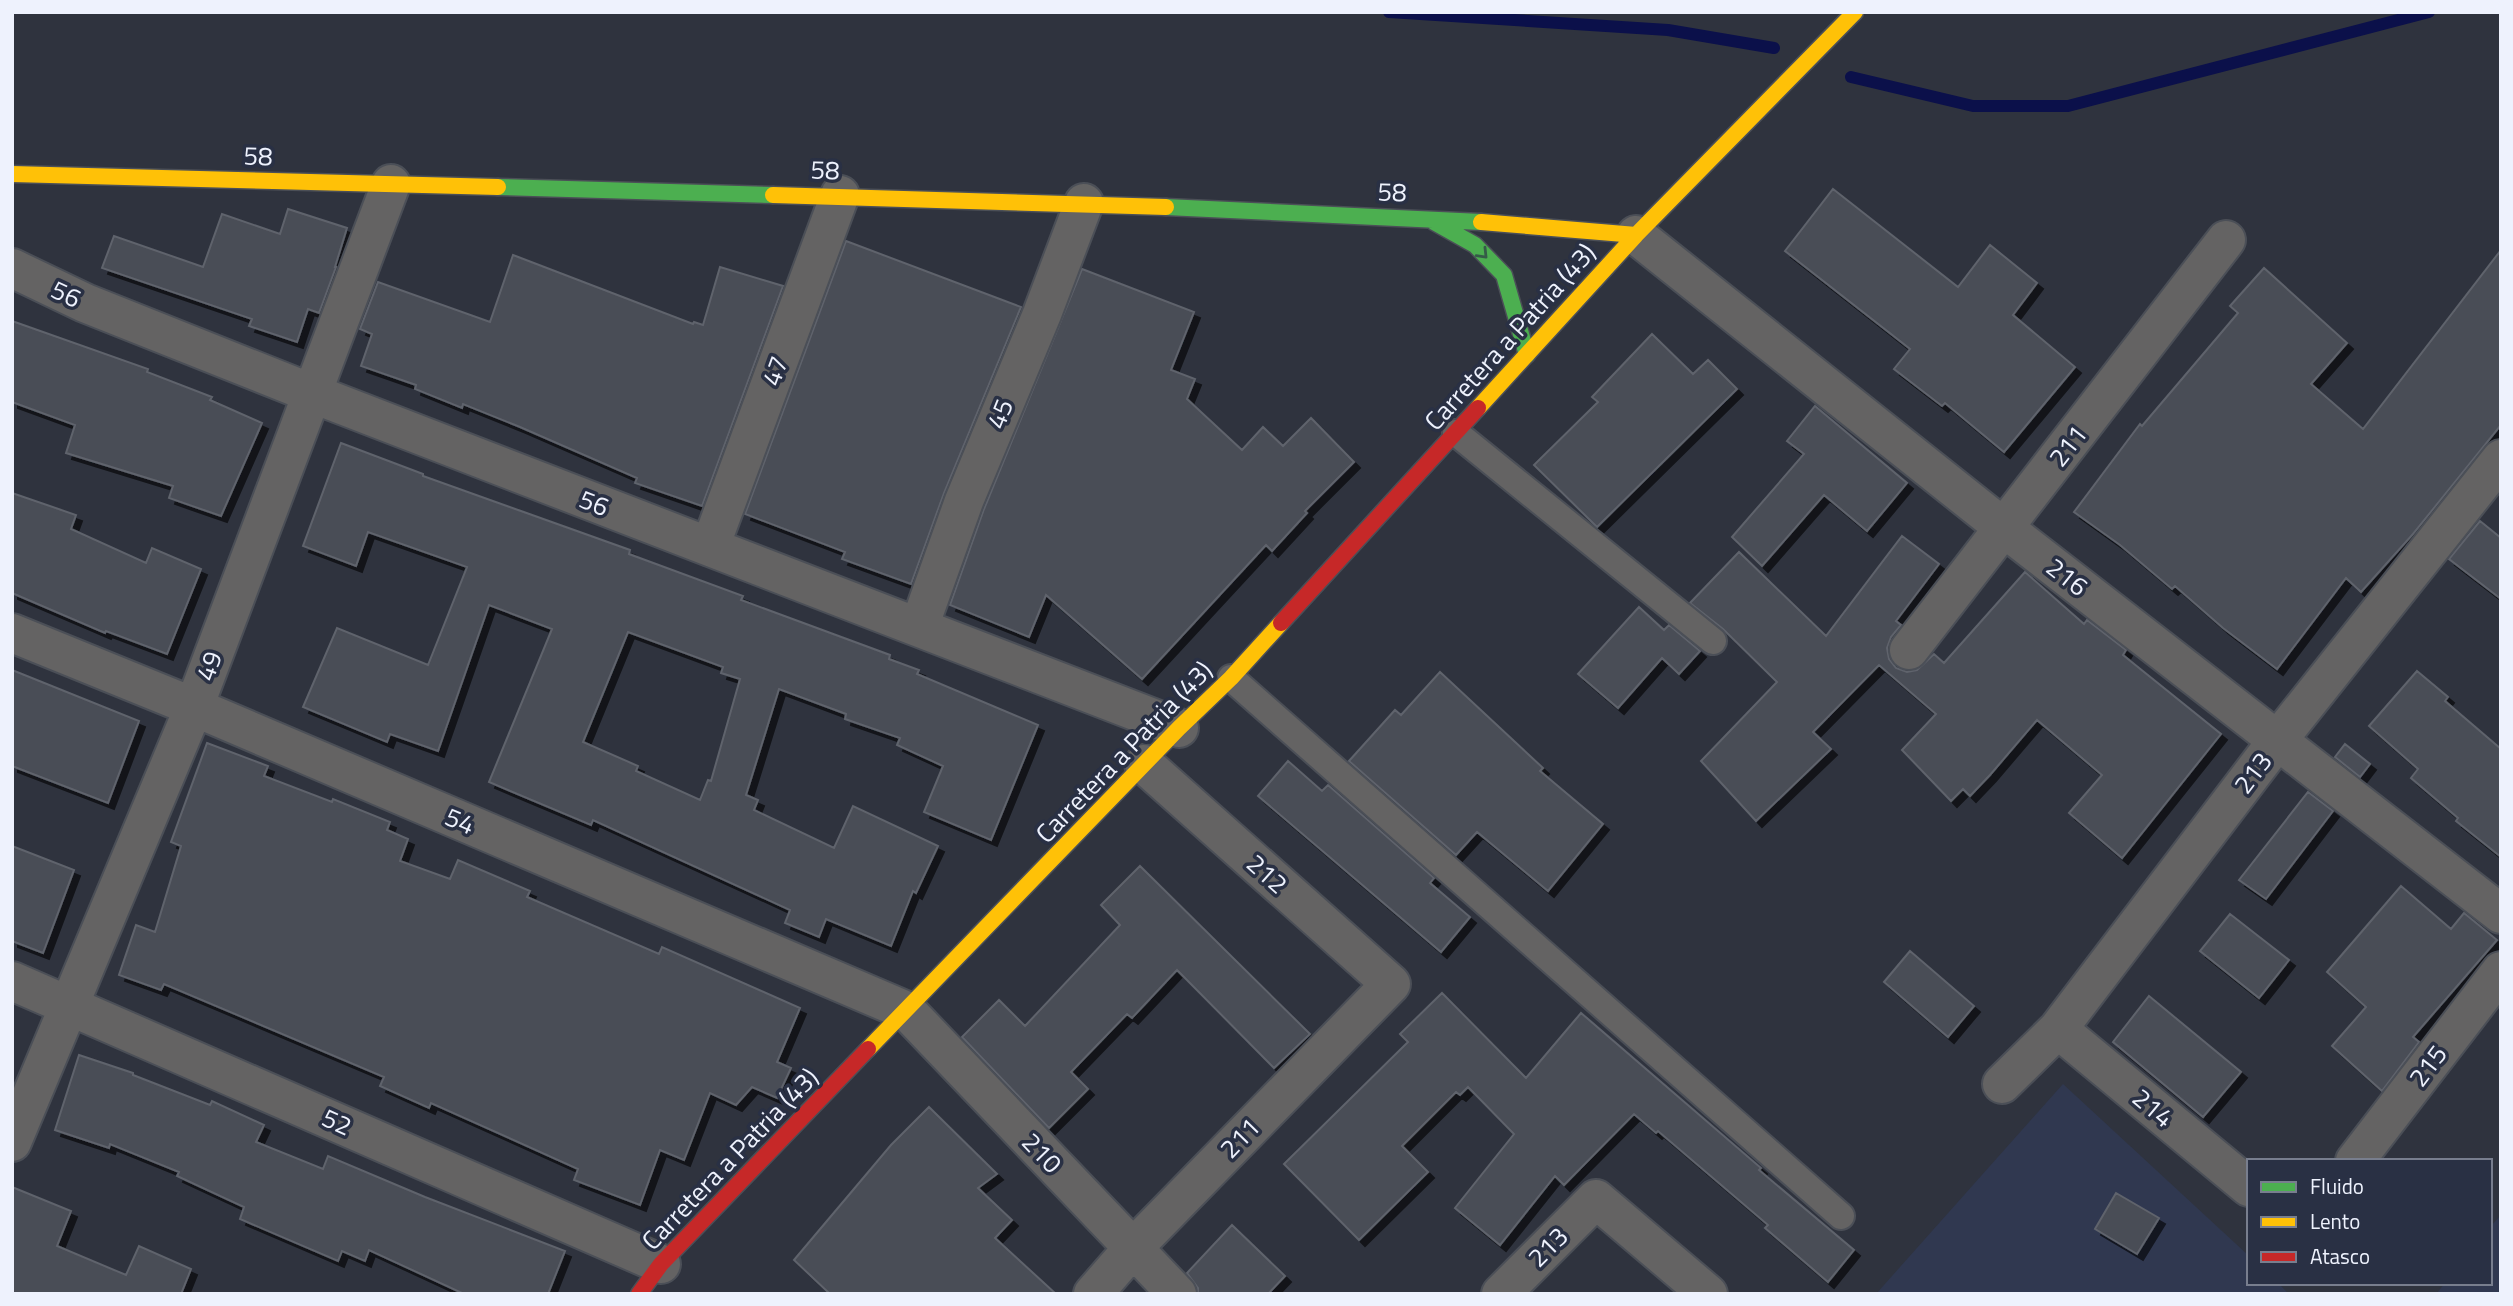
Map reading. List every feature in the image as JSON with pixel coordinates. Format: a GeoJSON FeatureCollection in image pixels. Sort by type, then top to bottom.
{"type":"FeatureCollection","features":[{"type":"Feature","properties":{"kind":"main road","name":"Carretera a Patria (43)"},"geometry":{"type":"LineString","coordinates":[[650,1279],[1144,764],[1231,678],[1636,235],[1855,12]]}},
{"type":"Feature","properties":{"kind":"main road","name":"58"},"geometry":{"type":"LineString","coordinates":[[12,174],[1084,203],[1426,218],[1636,235]]}},
{"type":"Feature","properties":{"kind":"main road"},"geometry":{"type":"LineString","coordinates":[[1426,218],[1475,245],[1504,275],[1527,355]]}},
{"type":"Feature","properties":{"kind":"street","name":"49"},"geometry":{"type":"LineString","coordinates":[[12,1142],[194,707],[310,393],[391,184]]}},
{"type":"Feature","properties":{"kind":"street","name":"47"},"geometry":{"type":"LineString","coordinates":[[710,547],[840,195]]}},
{"type":"Feature","properties":{"kind":"street","name":"45"},"geometry":{"type":"LineString","coordinates":[[919,627],[964,502],[1042,314],[1084,203]]}},
{"type":"Feature","properties":{"kind":"street","name":"216"},"geometry":{"type":"LineString","coordinates":[[1636,235],[2004,528],[2501,914]]}},
{"type":"Feature","properties":{"kind":"street","name":"211"},"geometry":{"type":"LineString","coordinates":[[1909,650],[2226,240]]}},
{"type":"Feature","properties":{"kind":"street","name":"56"},"geometry":{"type":"LineString","coordinates":[[12,268],[85,303],[310,393],[1179,728]]}},
{"type":"Feature","properties":{"kind":"street","name":"213"},"geometry":{"type":"LineString","coordinates":[[2001,1084],[2058,1029],[2277,741],[2501,459]]}},
{"type":"Feature","properties":{"kind":"street","name":"54"},"geometry":{"type":"LineString","coordinates":[[12,633],[194,707],[907,1011]]}},
{"type":"Feature","properties":{"kind":"street","name":"212"},"geometry":{"type":"LineString","coordinates":[[1144,764],[1391,984]]}},
{"type":"Feature","properties":{"kind":"street","name":"215"},"geometry":{"type":"LineString","coordinates":[[2357,1159],[2501,971]]}},
{"type":"Feature","properties":{"kind":"street","name":"52"},"geometry":{"type":"LineString","coordinates":[[12,981],[68,1004],[650,1279]]}},
{"type":"Feature","properties":{"kind":"street","name":"211"},"geometry":{"type":"LineString","coordinates":[[1093,1294],[1133,1248],[1391,984]]}},
{"type":"Feature","properties":{"kind":"street","name":"210"},"geometry":{"type":"LineString","coordinates":[[907,1011],[1177,1294]]}},
{"type":"Feature","properties":{"kind":"street","name":"214"},"geometry":{"type":"LineString","coordinates":[[2058,1029],[2247,1185]]}},
{"type":"Feature","properties":{"kind":"street","name":"213"},"geometry":{"type":"LineString","coordinates":[[1501,1294],[1596,1199],[1708,1294]]}},
{"type":"Feature","properties":{"kind":"lane"},"geometry":{"type":"LineString","coordinates":[[1456,433],[1713,641]]}},
{"type":"Feature","properties":{"kind":"lane"},"geometry":{"type":"LineString","coordinates":[[1231,678],[1841,1216]]}},
{"type":"Feature","properties":{"kind":"shaded area"},"geometry":{"type":"Polygon","coordinates":[[[2063,1084],[2247,1254],[2247,1285],[2280,1285],[2289,1294],[1876,1294],[2063,1084]]]}},
{"type":"Feature","properties":{"kind":"shaded area"},"geometry":{"type":"Polygon","coordinates":[[[2501,1215],[2501,1294],[2436,1294],[2443,1285],[2492,1285],[2492,1225],[2501,1215]]]}},
{"type":"Feature","properties":{"kind":"building"},"geometry":{"type":"Polygon","coordinates":[[[1833,189],[1958,287],[1990,245],[2037,283],[2013,315],[2075,367],[2004,452],[1945,403],[1942,406],[1894,369],[1910,349],[1785,251],[1833,189]]]}},
{"type":"Feature","properties":{"kind":"building"},"geometry":{"type":"Polygon","coordinates":[[[288,209],[347,228],[319,313],[308,309],[297,342],[249,326],[252,319],[102,268],[114,236],[203,267],[222,214],[280,234],[288,209]]]}},
{"type":"Feature","properties":{"kind":"building"},"geometry":{"type":"Polygon","coordinates":[[[846,241],[1021,307],[944,493],[911,584],[842,559],[845,552],[745,514],[846,241]]]}},
{"type":"Feature","properties":{"kind":"building"},"geometry":{"type":"Polygon","coordinates":[[[2501,250],[2501,425],[2413,534],[2361,592],[2346,578],[2277,669],[2223,628],[2175,586],[2172,589],[2120,545],[2074,512],[2140,424],[2142,426],[2238,313],[2230,306],[2264,268],[2347,343],[2311,384],[2363,429],[2501,250]]]}},
{"type":"Feature","properties":{"kind":"building"},"geometry":{"type":"Polygon","coordinates":[[[513,255],[693,324],[703,325],[720,267],[783,286],[702,506],[635,483],[637,478],[520,427],[463,404],[462,408],[415,389],[416,385],[361,366],[372,334],[360,329],[378,282],[490,322],[513,255]]]}},
{"type":"Feature","properties":{"kind":"building"},"geometry":{"type":"Polygon","coordinates":[[[1082,269],[1194,312],[1171,370],[1195,379],[1187,399],[1242,450],[1263,427],[1283,446],[1311,418],[1354,462],[1305,511],[1307,513],[1272,551],[1266,545],[1142,679],[1046,595],[1029,637],[950,605],[984,509],[1082,269]]]}},
{"type":"Feature","properties":{"kind":"building"},"geometry":{"type":"Polygon","coordinates":[[[12,321],[148,369],[147,372],[212,397],[210,400],[262,423],[221,516],[169,498],[173,486],[66,453],[75,425],[12,402],[12,321]]]}},
{"type":"Feature","properties":{"kind":"building"},"geometry":{"type":"Polygon","coordinates":[[[1652,334],[1693,374],[1708,360],[1737,389],[1597,527],[1534,465],[1598,402],[1592,397],[1652,334]]]}},
{"type":"Feature","properties":{"kind":"building"},"geometry":{"type":"Polygon","coordinates":[[[1815,406],[1907,483],[1867,531],[1824,495],[1762,566],[1732,537],[1804,454],[1787,441],[1815,406]]]}},
{"type":"Feature","properties":{"kind":"building"},"geometry":{"type":"Polygon","coordinates":[[[341,443],[423,476],[630,550],[629,554],[743,596],[741,600],[890,655],[889,659],[919,670],[917,674],[1038,725],[991,840],[924,812],[943,766],[897,745],[900,738],[845,719],[846,714],[779,689],[746,795],[758,800],[754,810],[834,848],[853,806],[938,846],[916,893],[913,891],[891,946],[826,919],[819,937],[785,923],[790,910],[593,820],[591,825],[489,782],[552,629],[489,605],[438,751],[390,734],[387,742],[303,707],[337,628],[428,665],[467,567],[368,532],[356,566],[303,546],[341,443]],[[628,632],[583,742],[638,766],[636,771],[700,800],[708,780],[711,781],[740,679],[721,673],[723,667],[628,632]]]}},
{"type":"Feature","properties":{"kind":"building"},"geometry":{"type":"Polygon","coordinates":[[[12,493],[76,515],[71,529],[146,563],[152,548],[201,569],[167,654],[106,631],[105,633],[12,593],[12,493]]]}},
{"type":"Feature","properties":{"kind":"building"},"geometry":{"type":"Polygon","coordinates":[[[2480,521],[2501,538],[2501,599],[2449,559],[2480,521]]]}},
{"type":"Feature","properties":{"kind":"building"},"geometry":{"type":"Polygon","coordinates":[[[1902,536],[1939,564],[1896,621],[1901,625],[1891,637],[1887,648],[1889,659],[1896,668],[1907,672],[1917,670],[1934,654],[1944,663],[2025,572],[2084,624],[2087,620],[2126,650],[2123,655],[2221,734],[2122,858],[2069,813],[2102,775],[2037,720],[1970,796],[1963,789],[1951,801],[1902,750],[1936,714],[1879,665],[1813,732],[1831,749],[1756,821],[1701,761],[1777,682],[1723,629],[1690,603],[1739,552],[1826,636],[1902,536]]]}},
{"type":"Feature","properties":{"kind":"building"},"geometry":{"type":"Polygon","coordinates":[[[1639,607],[1664,630],[1669,625],[1700,651],[1679,674],[1662,658],[1618,708],[1578,674],[1639,607]]]}},
{"type":"Feature","properties":{"kind":"building"},"geometry":{"type":"Polygon","coordinates":[[[12,670],[139,721],[108,803],[12,766],[12,670]]]}},
{"type":"Feature","properties":{"kind":"building"},"geometry":{"type":"Polygon","coordinates":[[[2417,671],[2448,697],[2445,701],[2501,749],[2501,857],[2456,821],[2458,818],[2411,778],[2418,769],[2369,726],[2417,671]]]}},
{"type":"Feature","properties":{"kind":"building"},"geometry":{"type":"Polygon","coordinates":[[[1440,672],[1543,768],[1540,771],[1603,824],[1548,891],[1477,832],[1456,855],[1349,761],[1395,710],[1401,715],[1440,672]]]}},
{"type":"Feature","properties":{"kind":"building"},"geometry":{"type":"Polygon","coordinates":[[[207,743],[268,766],[264,776],[390,822],[387,830],[408,839],[400,861],[450,879],[458,860],[530,891],[527,897],[659,954],[662,947],[800,1008],[777,1062],[791,1068],[777,1098],[752,1087],[736,1105],[710,1093],[684,1160],[660,1150],[640,1205],[574,1180],[578,1169],[431,1103],[429,1108],[380,1086],[384,1077],[164,984],[161,990],[119,975],[136,925],[155,932],[181,846],[171,842],[207,743]]]}},
{"type":"Feature","properties":{"kind":"building"},"geometry":{"type":"Polygon","coordinates":[[[2345,744],[2370,764],[2360,777],[2335,757],[2345,744]]]}},
{"type":"Feature","properties":{"kind":"building"},"geometry":{"type":"Polygon","coordinates":[[[1288,761],[1322,791],[1328,785],[1434,878],[1430,883],[1470,917],[1441,952],[1258,796],[1288,761]]]}},
{"type":"Feature","properties":{"kind":"building"},"geometry":{"type":"Polygon","coordinates":[[[2308,792],[2333,811],[2266,899],[2239,880],[2308,792]]]}},
{"type":"Feature","properties":{"kind":"building"},"geometry":{"type":"Polygon","coordinates":[[[12,846],[74,870],[43,953],[12,941],[12,846]]]}},
{"type":"Feature","properties":{"kind":"building"},"geometry":{"type":"Polygon","coordinates":[[[1140,866],[1310,1034],[1274,1068],[1177,970],[1132,1018],[1127,1014],[1071,1072],[1088,1089],[1049,1128],[962,1037],[999,1000],[1025,1026],[1120,925],[1101,905],[1140,866]]]}},
{"type":"Feature","properties":{"kind":"building"},"geometry":{"type":"Polygon","coordinates":[[[2401,886],[2451,929],[2464,913],[2497,940],[2413,1037],[2419,1042],[2382,1091],[2332,1046],[2366,1007],[2327,972],[2401,886]]]}},
{"type":"Feature","properties":{"kind":"building"},"geometry":{"type":"Polygon","coordinates":[[[2230,914],[2289,960],[2259,998],[2200,951],[2230,914]]]}},
{"type":"Feature","properties":{"kind":"building"},"geometry":{"type":"Polygon","coordinates":[[[1910,951],[1974,1006],[1948,1037],[1884,982],[1910,951]]]}},
{"type":"Feature","properties":{"kind":"building"},"geometry":{"type":"Polygon","coordinates":[[[1442,993],[1526,1078],[1581,1013],[1854,1250],[1828,1282],[1765,1228],[1768,1225],[1658,1131],[1656,1133],[1634,1114],[1564,1185],[1555,1176],[1500,1245],[1455,1208],[1514,1134],[1468,1087],[1460,1095],[1456,1092],[1402,1146],[1428,1172],[1359,1240],[1284,1164],[1408,1042],[1400,1034],[1442,993]]]}},
{"type":"Feature","properties":{"kind":"building"},"geometry":{"type":"Polygon","coordinates":[[[2149,996],[2241,1072],[2203,1117],[2113,1042],[2149,996]]]}},
{"type":"Feature","properties":{"kind":"building"},"geometry":{"type":"Polygon","coordinates":[[[79,1055],[133,1073],[210,1105],[212,1101],[264,1125],[256,1142],[323,1169],[328,1156],[565,1251],[548,1294],[464,1294],[369,1250],[365,1261],[342,1251],[338,1261],[240,1219],[244,1207],[177,1176],[179,1172],[110,1144],[109,1148],[55,1130],[79,1055]]]}},
{"type":"Feature","properties":{"kind":"building"},"geometry":{"type":"Polygon","coordinates":[[[929,1107],[997,1174],[978,1188],[1012,1220],[995,1238],[1056,1294],[830,1294],[794,1260],[891,1145],[929,1107]]]}},
{"type":"Feature","properties":{"kind":"building"},"geometry":{"type":"Polygon","coordinates":[[[12,1187],[71,1211],[57,1246],[126,1275],[139,1246],[191,1269],[181,1294],[12,1294],[12,1187]]]}},
{"type":"Feature","properties":{"kind":"building"},"geometry":{"type":"Polygon","coordinates":[[[2116,1193],[2159,1218],[2137,1254],[2095,1229],[2116,1193]]]}},
{"type":"Feature","properties":{"kind":"building"},"geometry":{"type":"Polygon","coordinates":[[[1232,1225],[1285,1276],[1268,1294],[1198,1294],[1198,1288],[1187,1273],[1232,1225]]]}},
{"type":"Feature","properties":{"kind":"waterway"},"geometry":{"type":"LineString","coordinates":[[1389,12],[1668,30],[1774,48]]}},
{"type":"Feature","properties":{"kind":"waterway"},"geometry":{"type":"LineString","coordinates":[[1851,77],[1973,106],[2068,106],[2429,12]]}},
{"type":"Feature","properties":{"kind":"traffic: fast"},"geometry":{"type":"LineString","coordinates":[[498,187],[773,195]]}},
{"type":"Feature","properties":{"kind":"traffic: fast"},"geometry":{"type":"LineString","coordinates":[[1166,207],[1481,222]]}},
{"type":"Feature","properties":{"kind":"traffic: fast"},"geometry":{"type":"LineString","coordinates":[[1434,222],[1475,245],[1504,275],[1527,355]]}},
{"type":"Feature","properties":{"kind":"traffic: slow"},"geometry":{"type":"LineString","coordinates":[[1478,408],[1636,235],[1855,12]]}},
{"type":"Feature","properties":{"kind":"traffic: slow"},"geometry":{"type":"LineString","coordinates":[[12,174],[498,187]]}},
{"type":"Feature","properties":{"kind":"traffic: slow"},"geometry":{"type":"LineString","coordinates":[[773,195],[1166,207]]}},
{"type":"Feature","properties":{"kind":"traffic: slow"},"geometry":{"type":"LineString","coordinates":[[1481,222],[1636,235]]}},
{"type":"Feature","properties":{"kind":"traffic: slow"},"geometry":{"type":"LineString","coordinates":[[868,1049],[1179,728],[1231,678],[1281,623]]}},
{"type":"Feature","properties":{"kind":"traffic: jam"},"geometry":{"type":"LineString","coordinates":[[1281,623],[1478,408]]}},
{"type":"Feature","properties":{"kind":"traffic: jam"},"geometry":{"type":"LineString","coordinates":[[639,1294],[661,1264],[868,1049]]}}]}
